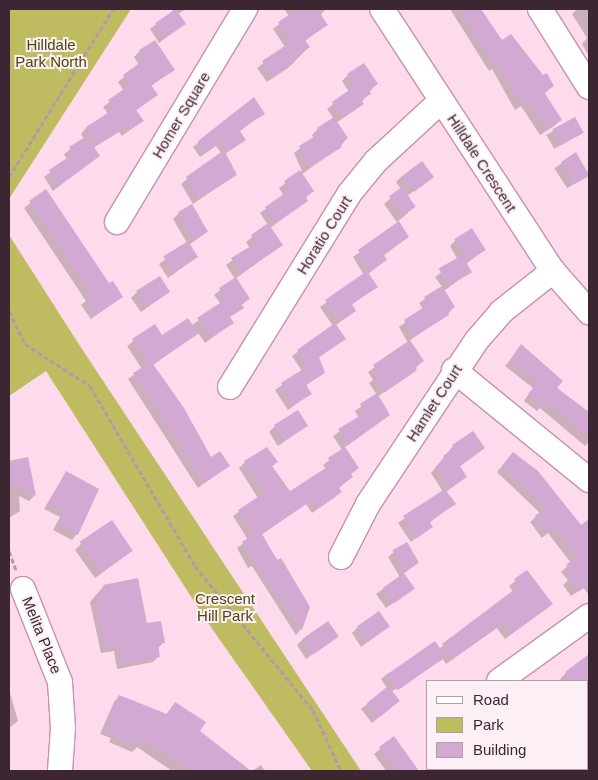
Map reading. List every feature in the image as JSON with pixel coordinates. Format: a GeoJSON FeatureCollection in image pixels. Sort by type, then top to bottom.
{"type":"FeatureCollection","features":[{"type":"Feature","properties":{"kind":"street","name":"Homer Square"},"geometry":{"type":"LineString","coordinates":[[116,222],[245,9]]}},
{"type":"Feature","properties":{"kind":"street","name":"Hilldale Crescent"},"geometry":{"type":"LineString","coordinates":[[382,9],[553,271],[589,312]]}},
{"type":"Feature","properties":{"kind":"street"},"geometry":{"type":"LineString","coordinates":[[540,9],[589,86]]}},
{"type":"Feature","properties":{"kind":"street","name":"Horatio Court"},"geometry":{"type":"LineString","coordinates":[[230,387],[349,194],[376,161],[441,101]]}},
{"type":"Feature","properties":{"kind":"street","name":"Hamlet Court"},"geometry":{"type":"LineString","coordinates":[[341,557],[368,504],[454,370],[501,312],[553,271]]}},
{"type":"Feature","properties":{"kind":"street"},"geometry":{"type":"LineString","coordinates":[[454,370],[589,480]]}},
{"type":"Feature","properties":{"kind":"street","name":"Melita Place"},"geometry":{"type":"LineString","coordinates":[[23,589],[60,682],[63,728],[60,771]]}},
{"type":"Feature","properties":{"kind":"street"},"geometry":{"type":"LineString","coordinates":[[500,680],[589,616]]}},
{"type":"Feature","properties":{"kind":"path"},"geometry":{"type":"LineString","coordinates":[[9,177],[113,9]]}},
{"type":"Feature","properties":{"kind":"path"},"geometry":{"type":"LineString","coordinates":[[9,310],[25,344],[90,386],[195,566],[313,710],[341,771]]}},
{"type":"Feature","properties":{"kind":"green space","name":"Hilldale Park North"},"geometry":{"type":"Polygon","coordinates":[[[9,9],[131,9],[9,199],[9,9]]]}},
{"type":"Feature","properties":{"kind":"green space","name":"Crescent Hill Park"},"geometry":{"type":"Polygon","coordinates":[[[9,235],[80,346],[361,771],[312,771],[208,623],[46,371],[9,396],[9,235]]]}},
{"type":"Feature","properties":{"kind":"building"},"geometry":{"type":"Polygon","coordinates":[[[176,9],[186,24],[165,38],[155,23],[176,9]]]}},
{"type":"Feature","properties":{"kind":"building"},"geometry":{"type":"Polygon","coordinates":[[[298,9],[316,9],[328,25],[305,40],[310,47],[293,59],[295,62],[273,77],[262,61],[291,42],[278,22],[298,9]]]}},
{"type":"Feature","properties":{"kind":"building"},"geometry":{"type":"Polygon","coordinates":[[[459,9],[481,9],[502,40],[511,34],[543,75],[547,73],[554,86],[544,92],[562,120],[546,130],[528,101],[521,105],[499,65],[496,67],[459,9]]]}},
{"type":"Feature","properties":{"kind":"building"},"geometry":{"type":"Polygon","coordinates":[[[155,40],[175,70],[151,85],[158,95],[136,110],[144,121],[128,131],[125,127],[97,145],[86,127],[114,109],[108,100],[130,85],[123,75],[145,59],[139,50],[155,40]]]}},
{"type":"Feature","properties":{"kind":"building"},"geometry":{"type":"Polygon","coordinates":[[[364,63],[378,84],[369,90],[371,94],[361,100],[364,104],[343,118],[332,102],[355,86],[347,74],[364,63]]]}},
{"type":"Feature","properties":{"kind":"building"},"geometry":{"type":"Polygon","coordinates":[[[254,97],[265,114],[239,130],[246,140],[229,151],[223,141],[206,152],[198,141],[254,97]]]}},
{"type":"Feature","properties":{"kind":"building"},"geometry":{"type":"Polygon","coordinates":[[[334,117],[348,138],[339,144],[342,147],[309,168],[299,146],[320,133],[317,128],[334,117]]]}},
{"type":"Feature","properties":{"kind":"building"},"geometry":{"type":"Polygon","coordinates":[[[575,117],[584,133],[561,145],[552,130],[575,117]]]}},
{"type":"Feature","properties":{"kind":"building"},"geometry":{"type":"Polygon","coordinates":[[[87,136],[100,156],[59,186],[49,170],[73,154],[69,147],[87,136]]]}},
{"type":"Feature","properties":{"kind":"building"},"geometry":{"type":"Polygon","coordinates":[[[224,150],[237,175],[199,199],[186,177],[224,150]]]}},
{"type":"Feature","properties":{"kind":"building"},"geometry":{"type":"Polygon","coordinates":[[[576,152],[589,176],[575,184],[561,162],[576,152]]]}},
{"type":"Feature","properties":{"kind":"building"},"geometry":{"type":"Polygon","coordinates":[[[422,161],[434,177],[414,192],[402,176],[422,161]]]}},
{"type":"Feature","properties":{"kind":"building"},"geometry":{"type":"Polygon","coordinates":[[[300,170],[314,191],[306,197],[308,201],[276,223],[265,207],[290,190],[284,181],[300,170]]]}},
{"type":"Feature","properties":{"kind":"building"},"geometry":{"type":"Polygon","coordinates":[[[402,187],[416,207],[403,216],[389,196],[402,187]]]}},
{"type":"Feature","properties":{"kind":"building"},"geometry":{"type":"Polygon","coordinates":[[[46,189],[109,283],[113,281],[123,297],[97,314],[86,298],[91,295],[29,201],[46,189]]]}},
{"type":"Feature","properties":{"kind":"building"},"geometry":{"type":"Polygon","coordinates":[[[192,204],[208,232],[194,240],[178,212],[192,204]]]}},
{"type":"Feature","properties":{"kind":"building"},"geometry":{"type":"Polygon","coordinates":[[[399,221],[409,237],[383,254],[387,260],[371,271],[358,250],[399,221]]]}},
{"type":"Feature","properties":{"kind":"building"},"geometry":{"type":"Polygon","coordinates":[[[268,223],[283,245],[241,274],[231,258],[256,243],[251,235],[268,223]]]}},
{"type":"Feature","properties":{"kind":"building"},"geometry":{"type":"Polygon","coordinates":[[[472,228],[486,250],[468,261],[454,239],[472,228]]]}},
{"type":"Feature","properties":{"kind":"building"},"geometry":{"type":"Polygon","coordinates":[[[188,241],[198,257],[173,272],[163,256],[188,241]]]}},
{"type":"Feature","properties":{"kind":"building"},"geometry":{"type":"Polygon","coordinates":[[[462,255],[472,272],[449,286],[439,268],[462,255]]]}},
{"type":"Feature","properties":{"kind":"building"},"geometry":{"type":"Polygon","coordinates":[[[367,271],[378,287],[352,304],[356,311],[340,322],[325,300],[367,271]]]}},
{"type":"Feature","properties":{"kind":"building"},"geometry":{"type":"Polygon","coordinates":[[[160,276],[170,292],[146,307],[136,291],[160,276]]]}},
{"type":"Feature","properties":{"kind":"building"},"geometry":{"type":"Polygon","coordinates":[[[236,277],[250,299],[241,304],[244,308],[230,317],[234,323],[211,338],[197,318],[226,299],[219,288],[236,277]]]}},
{"type":"Feature","properties":{"kind":"building"},"geometry":{"type":"Polygon","coordinates":[[[442,286],[455,307],[447,312],[449,315],[414,337],[404,320],[429,304],[424,297],[442,286]]]}},
{"type":"Feature","properties":{"kind":"building"},"geometry":{"type":"Polygon","coordinates":[[[188,318],[198,334],[153,364],[184,408],[211,457],[220,451],[230,466],[204,483],[133,373],[148,364],[132,339],[155,324],[162,335],[188,318]]]}},
{"type":"Feature","properties":{"kind":"building"},"geometry":{"type":"Polygon","coordinates":[[[335,323],[346,339],[319,357],[325,373],[306,385],[312,394],[294,405],[281,383],[308,366],[297,350],[335,323]]]}},
{"type":"Feature","properties":{"kind":"building"},"geometry":{"type":"Polygon","coordinates":[[[410,340],[424,361],[415,367],[417,370],[385,392],[374,376],[378,374],[373,365],[410,340]]]}},
{"type":"Feature","properties":{"kind":"building"},"geometry":{"type":"Polygon","coordinates":[[[521,344],[563,381],[557,388],[589,412],[589,438],[550,403],[544,406],[528,394],[538,382],[510,360],[521,344]]]}},
{"type":"Feature","properties":{"kind":"building"},"geometry":{"type":"Polygon","coordinates":[[[377,393],[390,415],[348,445],[338,429],[365,413],[360,404],[377,393]]]}},
{"type":"Feature","properties":{"kind":"building"},"geometry":{"type":"Polygon","coordinates":[[[298,410],[308,426],[284,441],[274,425],[298,410]]]}},
{"type":"Feature","properties":{"kind":"building"},"geometry":{"type":"Polygon","coordinates":[[[473,431],[485,448],[460,466],[467,477],[450,488],[436,466],[446,460],[443,456],[454,448],[452,445],[473,431]]]}},
{"type":"Feature","properties":{"kind":"building"},"geometry":{"type":"Polygon","coordinates":[[[267,447],[278,462],[272,466],[290,491],[332,464],[328,458],[345,447],[359,468],[351,474],[353,477],[338,487],[342,492],[318,508],[312,500],[262,534],[277,560],[281,558],[310,607],[302,630],[242,542],[254,534],[238,510],[264,493],[244,461],[267,447]]]}},
{"type":"Feature","properties":{"kind":"building"},"geometry":{"type":"Polygon","coordinates":[[[513,452],[538,471],[581,525],[589,519],[589,595],[583,587],[577,591],[568,578],[573,574],[566,565],[576,557],[554,529],[548,533],[535,516],[546,507],[502,466],[513,452]]]}},
{"type":"Feature","properties":{"kind":"building"},"geometry":{"type":"Polygon","coordinates":[[[28,457],[36,496],[9,482],[9,461],[28,457]]]}},
{"type":"Feature","properties":{"kind":"building"},"geometry":{"type":"Polygon","coordinates":[[[66,471],[99,489],[78,535],[58,523],[65,511],[49,503],[66,471]]]}},
{"type":"Feature","properties":{"kind":"building"},"geometry":{"type":"Polygon","coordinates":[[[445,489],[456,504],[429,521],[433,527],[417,538],[403,516],[445,489]]]}},
{"type":"Feature","properties":{"kind":"building"},"geometry":{"type":"Polygon","coordinates":[[[112,520],[133,551],[100,572],[80,542],[112,520]]]}},
{"type":"Feature","properties":{"kind":"building"},"geometry":{"type":"Polygon","coordinates":[[[407,542],[419,563],[404,571],[392,550],[407,542]]]}},
{"type":"Feature","properties":{"kind":"building"},"geometry":{"type":"Polygon","coordinates":[[[527,570],[553,604],[511,634],[503,623],[452,659],[442,644],[519,586],[514,579],[527,570]]]}},
{"type":"Feature","properties":{"kind":"building"},"geometry":{"type":"Polygon","coordinates":[[[404,573],[415,589],[394,603],[383,588],[404,573]]]}},
{"type":"Feature","properties":{"kind":"building"},"geometry":{"type":"Polygon","coordinates":[[[138,578],[147,623],[161,621],[165,643],[158,644],[160,657],[123,663],[120,646],[106,648],[95,595],[104,594],[103,585],[138,578]]]}},
{"type":"Feature","properties":{"kind":"building"},"geometry":{"type":"Polygon","coordinates":[[[379,611],[390,627],[368,642],[357,626],[379,611]]]}},
{"type":"Feature","properties":{"kind":"building"},"geometry":{"type":"Polygon","coordinates":[[[328,621],[339,637],[314,654],[303,639],[328,621]]]}},
{"type":"Feature","properties":{"kind":"building"},"geometry":{"type":"Polygon","coordinates":[[[435,641],[446,657],[398,690],[387,675],[435,641]]]}},
{"type":"Feature","properties":{"kind":"building"},"geometry":{"type":"Polygon","coordinates":[[[589,654],[589,681],[571,680],[565,672],[589,654]]]}},
{"type":"Feature","properties":{"kind":"building"},"geometry":{"type":"Polygon","coordinates":[[[388,686],[400,701],[379,718],[367,703],[388,686]]]}},
{"type":"Feature","properties":{"kind":"building"},"geometry":{"type":"Polygon","coordinates":[[[119,695],[167,714],[175,702],[206,722],[200,731],[251,771],[194,771],[141,740],[139,746],[114,736],[116,732],[105,728],[119,695]]]}},
{"type":"Feature","properties":{"kind":"building"},"geometry":{"type":"Polygon","coordinates":[[[394,736],[419,771],[396,771],[379,747],[394,736]]]}}]}
